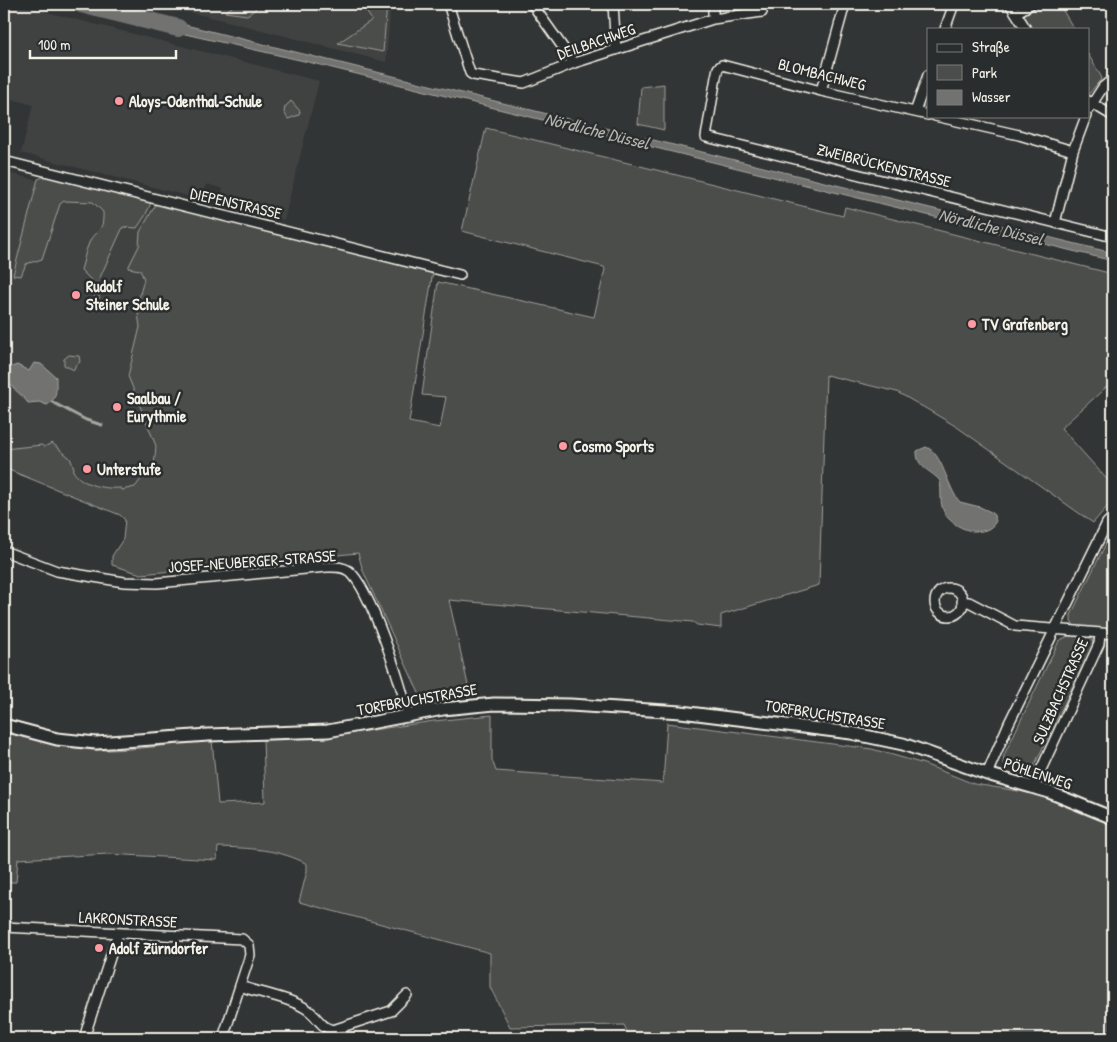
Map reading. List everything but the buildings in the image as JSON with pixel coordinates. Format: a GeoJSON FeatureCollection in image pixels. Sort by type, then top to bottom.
{"type":"FeatureCollection","features":[{"type":"Feature","properties":{"kind":"main road","name":"TORFBRUCHSTRASSE"},"geometry":{"type":"LineString","coordinates":[[4,725],[57,739],[96,743],[208,735],[328,731],[443,709],[494,704],[563,704],[654,710],[852,732],[903,744],[952,762]]}},
{"type":"Feature","properties":{"kind":"main road","name":"PÖHLENWEG"},"geometry":{"type":"LineString","coordinates":[[952,762],[1033,787],[1113,818]]}},
{"type":"Feature","properties":{"kind":"street","name":"DEILBACHWEG"},"geometry":{"type":"LineString","coordinates":[[448,4],[470,73],[520,83],[574,63],[713,19],[762,8]]}},
{"type":"Feature","properties":{"kind":"street"},"geometry":{"type":"LineString","coordinates":[[532,4],[574,63]]}},
{"type":"Feature","properties":{"kind":"street"},"geometry":{"type":"LineString","coordinates":[[613,4],[616,50]]}},
{"type":"Feature","properties":{"kind":"street"},"geometry":{"type":"LineString","coordinates":[[713,4],[713,19]]}},
{"type":"Feature","properties":{"kind":"street"},"geometry":{"type":"LineString","coordinates":[[821,91],[845,4]]}},
{"type":"Feature","properties":{"kind":"street"},"geometry":{"type":"LineString","coordinates":[[945,28],[954,4]]}},
{"type":"Feature","properties":{"kind":"street"},"geometry":{"type":"LineString","coordinates":[[1010,4],[1025,28]]}},
{"type":"Feature","properties":{"kind":"street"},"geometry":{"type":"LineString","coordinates":[[1016,13],[1031,4]]}},
{"type":"Feature","properties":{"kind":"street","name":"BLOMBACHWEG"},"geometry":{"type":"LineString","coordinates":[[716,77],[719,66],[727,65],[821,91],[927,115]]}},
{"type":"Feature","properties":{"kind":"street","name":"ZWEIBRÜCKENSTRASSE"},"geometry":{"type":"LineString","coordinates":[[716,77],[706,137],[1113,237]]}},
{"type":"Feature","properties":{"kind":"street"},"geometry":{"type":"LineString","coordinates":[[915,112],[927,78]]}},
{"type":"Feature","properties":{"kind":"street"},"geometry":{"type":"LineString","coordinates":[[1090,104],[1113,78]]}},
{"type":"Feature","properties":{"kind":"street"},"geometry":{"type":"LineString","coordinates":[[1090,105],[1113,116]]}},
{"type":"Feature","properties":{"kind":"street"},"geometry":{"type":"LineString","coordinates":[[944,118],[1019,135],[1073,151]]}},
{"type":"Feature","properties":{"kind":"street"},"geometry":{"type":"LineString","coordinates":[[1055,223],[1073,151],[1085,118]]}},
{"type":"Feature","properties":{"kind":"street","name":"DIEPENSTRASSE"},"geometry":{"type":"LineString","coordinates":[[4,162],[460,275]]}},
{"type":"Feature","properties":{"kind":"street","name":"SULZBACHSTRASSE"},"geometry":{"type":"LineString","coordinates":[[987,774],[1009,723],[1107,522],[1113,517]]}},
{"type":"Feature","properties":{"kind":"street","name":"JOSEF-NEUBERGER-STRASSE"},"geometry":{"type":"LineString","coordinates":[[4,551],[57,572],[124,582],[157,584],[327,567],[345,568],[354,576],[364,592],[404,693],[408,717]]}},
{"type":"Feature","properties":{"kind":"street","name":"SULZBACHSTRASSE"},"geometry":{"type":"LineString","coordinates":[[962,602],[969,602],[1015,626],[1056,630]]}},
{"type":"Feature","properties":{"kind":"street"},"geometry":{"type":"LineString","coordinates":[[1056,630],[1113,634]]}},
{"type":"Feature","properties":{"kind":"street","name":"SULZBACHSTRASSE"},"geometry":{"type":"LineString","coordinates":[[1033,787],[1099,644],[1100,634]]}},
{"type":"Feature","properties":{"kind":"street","name":"LAKRONSTRASSE"},"geometry":{"type":"LineString","coordinates":[[4,927],[242,938],[249,945],[250,955],[240,986]]}},
{"type":"Feature","properties":{"kind":"street"},"geometry":{"type":"LineString","coordinates":[[84,1038],[118,933]]}},
{"type":"Feature","properties":{"kind":"street"},"geometry":{"type":"LineString","coordinates":[[223,1038],[240,986],[300,1006],[312,1013],[324,1027],[332,1030],[391,1011],[407,995]]}},
{"type":"Feature","properties":{"kind":"shaded area","name":"Aloys-Odenthal-Schule"},"geometry":{"type":"Polygon","coordinates":[[[4,4],[15,4],[319,81],[284,220],[225,206],[220,199],[223,189],[207,184],[205,189],[201,191],[199,199],[21,153],[33,105],[4,97],[4,4]]]}},
{"type":"Feature","properties":{"kind":"shaded area"},"geometry":{"type":"Polygon","coordinates":[[[154,4],[391,4],[386,62],[223,20],[154,4]]]}},
{"type":"Feature","properties":{"kind":"shaded area","name":"Rudolf Steiner Schule"},"geometry":{"type":"Polygon","coordinates":[[[4,172],[169,213],[166,465],[123,513],[4,465],[4,172]]]}},
{"type":"Feature","properties":{"kind":"green space"},"geometry":{"type":"Polygon","coordinates":[[[232,4],[252,4],[256,9],[247,15],[225,12],[233,6],[232,4]]]}},
{"type":"Feature","properties":{"kind":"green space"},"geometry":{"type":"Polygon","coordinates":[[[365,4],[387,4],[383,52],[338,43],[372,20],[363,7],[365,4]]]}},
{"type":"Feature","properties":{"kind":"green space"},"geometry":{"type":"Polygon","coordinates":[[[1039,4],[1059,4],[1073,28],[1031,28],[1024,15],[1039,4]]]}},
{"type":"Feature","properties":{"kind":"green space"},"geometry":{"type":"Polygon","coordinates":[[[1090,57],[1102,78],[1090,93],[1090,57]]]}},
{"type":"Feature","properties":{"kind":"green space"},"geometry":{"type":"Polygon","coordinates":[[[664,84],[664,130],[638,124],[641,87],[664,84]]]}},
{"type":"Feature","properties":{"kind":"green space"},"geometry":{"type":"Polygon","coordinates":[[[291,101],[300,111],[299,115],[288,119],[284,112],[285,107],[291,101]]]}},
{"type":"Feature","properties":{"kind":"green space"},"geometry":{"type":"Polygon","coordinates":[[[486,128],[843,216],[845,207],[1113,274],[1113,381],[1061,428],[1113,486],[1113,500],[1093,523],[957,427],[897,392],[826,375],[819,585],[721,615],[721,628],[697,625],[693,622],[449,600],[470,694],[423,702],[363,571],[358,553],[141,574],[112,565],[112,556],[123,539],[125,520],[120,515],[4,468],[4,449],[42,445],[44,447],[52,443],[70,458],[74,468],[73,471],[77,476],[94,486],[121,488],[122,490],[135,487],[145,474],[140,467],[154,466],[156,446],[128,376],[140,327],[137,306],[144,279],[140,270],[128,268],[139,246],[140,232],[156,204],[433,271],[409,422],[440,428],[446,397],[422,395],[438,282],[594,317],[605,269],[604,267],[462,231],[486,128]]]}},
{"type":"Feature","properties":{"kind":"green space"},"geometry":{"type":"Polygon","coordinates":[[[46,176],[151,203],[137,228],[123,227],[97,284],[100,302],[95,299],[91,280],[81,270],[86,249],[91,238],[101,228],[103,219],[103,212],[93,202],[64,201],[60,204],[42,259],[26,264],[21,276],[13,275],[38,179],[46,176]]]}},
{"type":"Feature","properties":{"kind":"green space"},"geometry":{"type":"Polygon","coordinates":[[[69,355],[79,356],[80,362],[75,366],[74,370],[64,365],[64,359],[69,355]]]}},
{"type":"Feature","properties":{"kind":"green space"},"geometry":{"type":"Polygon","coordinates":[[[1113,529],[1113,631],[1076,627],[1071,622],[1071,615],[1113,529]]]}},
{"type":"Feature","properties":{"kind":"green space"},"geometry":{"type":"Polygon","coordinates":[[[1068,636],[1088,636],[1092,639],[1093,645],[1031,772],[1003,763],[1004,755],[1059,641],[1068,636]]]}},
{"type":"Feature","properties":{"kind":"green space"},"geometry":{"type":"Polygon","coordinates":[[[492,715],[492,760],[496,771],[663,783],[667,723],[872,749],[924,764],[974,784],[1037,794],[1113,821],[1113,1038],[630,1038],[624,1025],[510,1027],[490,987],[490,953],[299,902],[307,864],[286,855],[252,849],[218,847],[217,860],[108,854],[18,859],[16,882],[4,882],[4,731],[60,745],[94,750],[138,748],[212,740],[218,804],[265,802],[263,738],[332,736],[434,721],[492,715]]]}},
{"type":"Feature","properties":{"kind":"water"},"geometry":{"type":"Polygon","coordinates":[[[68,4],[97,4],[152,18],[150,25],[68,4]]]}},
{"type":"Feature","properties":{"kind":"water"},"geometry":{"type":"Polygon","coordinates":[[[157,18],[1113,253],[1113,261],[304,61],[154,27],[157,18]]]}},
{"type":"Feature","properties":{"kind":"water"},"geometry":{"type":"Polygon","coordinates":[[[34,363],[41,364],[56,377],[55,397],[47,405],[39,402],[28,403],[7,379],[6,374],[9,368],[17,365],[29,371],[34,363]]]}},
{"type":"Feature","properties":{"kind":"water"},"geometry":{"type":"Polygon","coordinates":[[[926,447],[937,456],[960,502],[980,507],[993,513],[996,521],[991,527],[985,530],[969,530],[961,528],[948,518],[942,504],[940,481],[921,465],[917,457],[917,451],[926,447]]]}},
{"type":"Feature","properties":{"kind":"waterway","name":"Nördliche Düssel"},"geometry":{"type":"LineString","coordinates":[[81,4],[178,28]]}},
{"type":"Feature","properties":{"kind":"waterway"},"geometry":{"type":"LineString","coordinates":[[52,402],[86,420],[102,425]]}},
{"type":"Feature","properties":{"kind":"place","name":"Aloys-Odenthal-Schule"},"geometry":{"type":"Point","coordinates":[119,101]}},
{"type":"Feature","properties":{"kind":"place","name":"Rudolf Steiner Schule"},"geometry":{"type":"Point","coordinates":[76,295]}},
{"type":"Feature","properties":{"kind":"place","name":"TV Grafenberg"},"geometry":{"type":"Point","coordinates":[972,324]}},
{"type":"Feature","properties":{"kind":"place","name":"Saalbau / Eurythmie"},"geometry":{"type":"Point","coordinates":[117,407]}},
{"type":"Feature","properties":{"kind":"place","name":"Cosmo Sports"},"geometry":{"type":"Point","coordinates":[563,446]}},
{"type":"Feature","properties":{"kind":"place","name":"Unterstufe"},"geometry":{"type":"Point","coordinates":[87,469]}},
{"type":"Feature","properties":{"kind":"place","name":"Adolf Zürndorfer"},"geometry":{"type":"Point","coordinates":[99,948]}}]}
